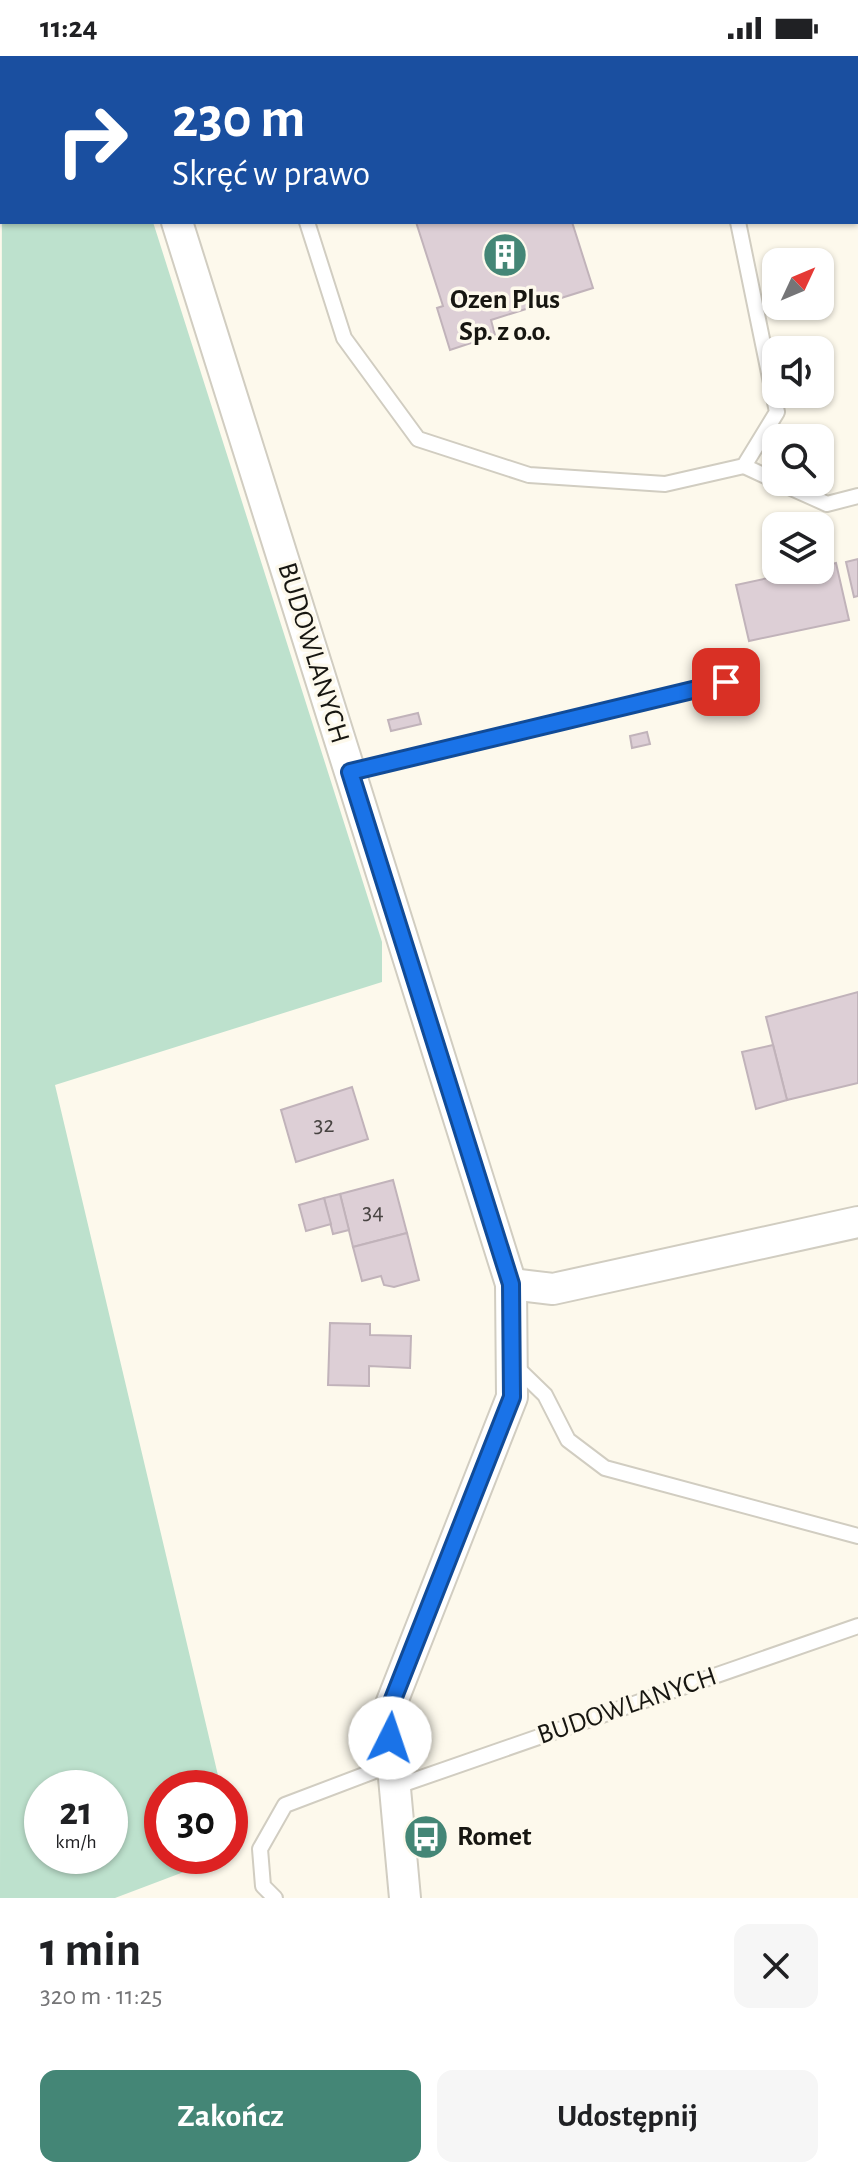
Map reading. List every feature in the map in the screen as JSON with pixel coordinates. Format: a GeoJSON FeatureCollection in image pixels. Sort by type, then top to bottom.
{"type":"FeatureCollection","features":[{"type":"Feature","properties":{"kind":"street","name":"BUDOWLANYCH"},"geometry":{"type":"LineString","coordinates":[[178,224],[511,1284],[512,1397],[388,1712],[405,1898]]}},
{"type":"Feature","properties":{"kind":"street"},"geometry":{"type":"LineString","coordinates":[[511,1284],[553,1289],[858,1222]]}},
{"type":"Feature","properties":{"kind":"lane"},"geometry":{"type":"LineString","coordinates":[[308,224],[344,338],[418,439],[529,475],[665,484],[744,466],[762,475]]}},
{"type":"Feature","properties":{"kind":"lane"},"geometry":{"type":"LineString","coordinates":[[738,224],[777,412],[744,466]]}},
{"type":"Feature","properties":{"kind":"lane"},"geometry":{"type":"LineString","coordinates":[[809,496],[827,504],[858,496]]}},
{"type":"Feature","properties":{"kind":"lane"},"geometry":{"type":"LineString","coordinates":[[350,772],[726,682]]}},
{"type":"Feature","properties":{"kind":"lane"},"geometry":{"type":"LineString","coordinates":[[512,1363],[545,1395],[568,1440],[605,1468],[858,1536]]}},
{"type":"Feature","properties":{"kind":"lane","name":"BUDOWLANYCH"},"geometry":{"type":"LineString","coordinates":[[394,1776],[858,1626]]}},
{"type":"Feature","properties":{"kind":"lane"},"geometry":{"type":"LineString","coordinates":[[275,1898],[263,1886],[260,1849],[285,1805],[394,1776]]}},
{"type":"Feature","properties":{"kind":"green space"},"geometry":{"type":"Polygon","coordinates":[[[2,224],[154,224],[382,942],[382,982],[55,1085],[217,1770],[144,1770],[144,1874],[178,1874],[115,1898],[0,1898],[2,224]]]}},
{"type":"Feature","properties":{"kind":"building","name":"Ozen Plus Sp. z o.o."},"geometry":{"type":"Polygon","coordinates":[[[417,224],[573,224],[593,288],[491,320],[495,335],[450,350],[437,308],[443,306],[417,224]]]}},
{"type":"Feature","properties":{"kind":"building"},"geometry":{"type":"Polygon","coordinates":[[[858,559],[858,596],[854,597],[846,562],[858,559]]]}},
{"type":"Feature","properties":{"kind":"building"},"geometry":{"type":"Polygon","coordinates":[[[834,564],[849,620],[749,641],[736,585],[762,579],[762,584],[834,584],[834,564]]]}},
{"type":"Feature","properties":{"kind":"building"},"geometry":{"type":"Polygon","coordinates":[[[418,713],[421,724],[391,731],[388,720],[418,713]]]}},
{"type":"Feature","properties":{"kind":"building"},"geometry":{"type":"Polygon","coordinates":[[[647,732],[650,744],[632,748],[630,736],[647,732]]]}},
{"type":"Feature","properties":{"kind":"building"},"geometry":{"type":"Polygon","coordinates":[[[858,992],[858,1083],[787,1100],[766,1017],[858,992]]]}},
{"type":"Feature","properties":{"kind":"building"},"geometry":{"type":"Polygon","coordinates":[[[773,1045],[787,1100],[756,1109],[742,1052],[773,1045]]]}},
{"type":"Feature","properties":{"kind":"building"},"geometry":{"type":"Polygon","coordinates":[[[352,1087],[368,1139],[296,1162],[281,1110],[352,1087]]]}},
{"type":"Feature","properties":{"kind":"building"},"geometry":{"type":"Polygon","coordinates":[[[393,1180],[407,1233],[353,1247],[340,1194],[393,1180]]]}},
{"type":"Feature","properties":{"kind":"building"},"geometry":{"type":"Polygon","coordinates":[[[340,1194],[349,1230],[333,1234],[324,1198],[340,1194]]]}},
{"type":"Feature","properties":{"kind":"building"},"geometry":{"type":"Polygon","coordinates":[[[324,1198],[331,1224],[306,1231],[299,1205],[324,1198]]]}},
{"type":"Feature","properties":{"kind":"building"},"geometry":{"type":"Polygon","coordinates":[[[407,1233],[419,1280],[394,1287],[384,1285],[381,1276],[362,1281],[353,1247],[407,1233]]]}},
{"type":"Feature","properties":{"kind":"building"},"geometry":{"type":"Polygon","coordinates":[[[330,1323],[370,1324],[370,1335],[411,1336],[410,1368],[369,1366],[369,1386],[328,1385],[330,1323]]]}},
{"type":"Feature","properties":{"kind":"place","name":"Ozen Plus Sp. z o.o."},"geometry":{"type":"Point","coordinates":[505,255]}},
{"type":"Feature","properties":{"kind":"place","name":"Romet"},"geometry":{"type":"Point","coordinates":[426,1837]}},
{"type":"Feature","properties":{"kind":"route"},"geometry":{"type":"LineString","coordinates":[[390,1738],[388,1712],[512,1397],[511,1284],[350,772],[726,682]]}}]}
